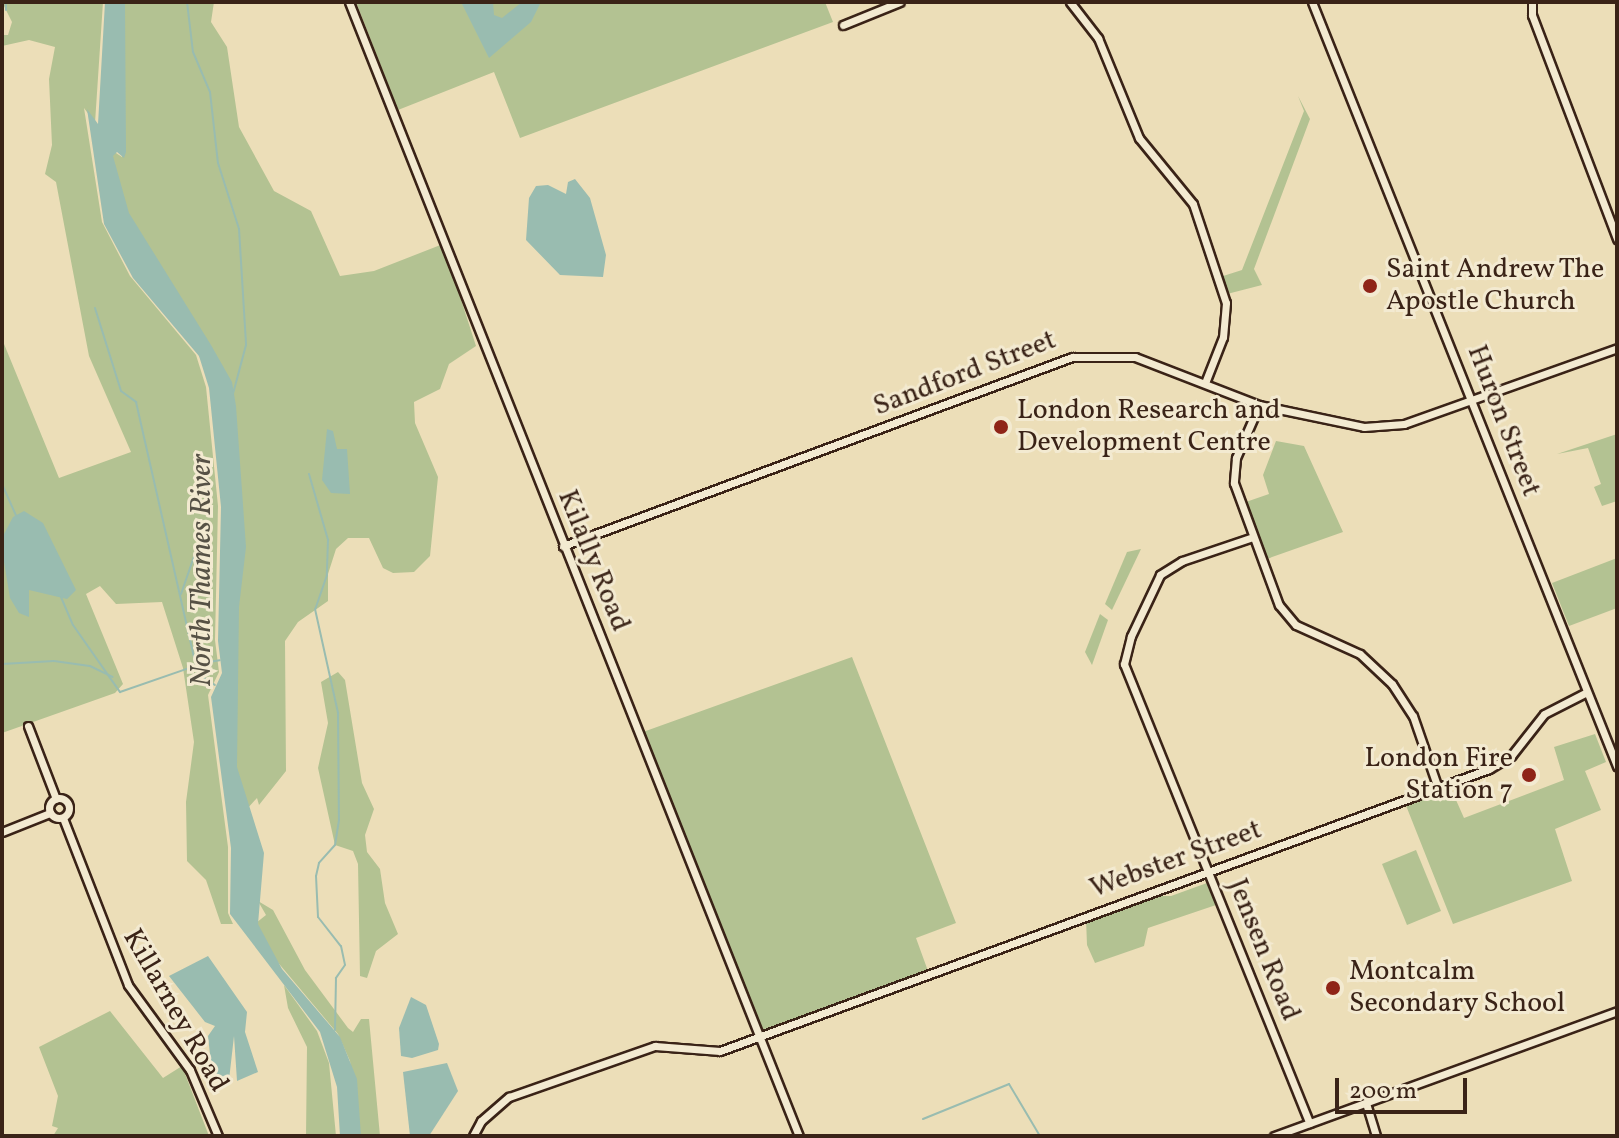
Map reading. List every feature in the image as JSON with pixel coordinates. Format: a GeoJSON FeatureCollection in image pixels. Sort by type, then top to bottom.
{"type":"FeatureCollection","features":[{"type":"Feature","properties":{"kind":"street","name":"Kilally Road"},"geometry":{"type":"LineString","coordinates":[[349,2],[799,1136]]}},
{"type":"Feature","properties":{"kind":"street"},"geometry":{"type":"LineString","coordinates":[[843,25],[900,2]]}},
{"type":"Feature","properties":{"kind":"street"},"geometry":{"type":"LineString","coordinates":[[1070,2],[1098,38],[1139,138],[1193,204],[1226,303],[1223,337],[1205,383]]}},
{"type":"Feature","properties":{"kind":"street","name":"Huron Street"},"geometry":{"type":"LineString","coordinates":[[1312,2],[1617,766]]}},
{"type":"Feature","properties":{"kind":"street"},"geometry":{"type":"LineString","coordinates":[[1532,2],[1532,15],[1617,239]]}},
{"type":"Feature","properties":{"kind":"street","name":"Sandford Street"},"geometry":{"type":"LineString","coordinates":[[563,546],[1072,357],[1135,357],[1259,405],[1364,427],[1404,424],[1617,348]]}},
{"type":"Feature","properties":{"kind":"street"},"geometry":{"type":"LineString","coordinates":[[1259,405],[1233,471],[1253,537],[1289,618],[1360,654],[1401,695],[1438,788]]}},
{"type":"Feature","properties":{"kind":"street","name":"Jensen Road"},"geometry":{"type":"LineString","coordinates":[[1253,537],[1182,561],[1160,575],[1131,636],[1124,664],[1309,1123]]}},
{"type":"Feature","properties":{"kind":"street","name":"Webster Street"},"geometry":{"type":"LineString","coordinates":[[473,1136],[481,1121],[509,1097],[655,1046],[720,1051],[1438,788],[1511,756],[1544,714],[1587,692]]}},
{"type":"Feature","properties":{"kind":"street"},"geometry":{"type":"LineString","coordinates":[[28,726],[56,799],[50,813]]}},
{"type":"Feature","properties":{"kind":"street","name":"Killarney Road"},"geometry":{"type":"LineString","coordinates":[[56,799],[69,806],[63,818],[128,985],[180,1052],[218,1136]]}},
{"type":"Feature","properties":{"kind":"street"},"geometry":{"type":"LineString","coordinates":[[2,832],[50,813],[63,818]]}},
{"type":"Feature","properties":{"kind":"street"},"geometry":{"type":"LineString","coordinates":[[1274,1136],[1617,1011]]}},
{"type":"Feature","properties":{"kind":"street"},"geometry":{"type":"LineString","coordinates":[[1366,1103],[1376,1136]]}},
{"type":"Feature","properties":{"kind":"green space"},"geometry":{"type":"Polygon","coordinates":[[[2,2],[103,2],[95,123],[84,108],[102,222],[130,276],[196,355],[206,387],[218,506],[215,640],[219,672],[208,695],[228,847],[228,913],[233,924],[221,924],[206,880],[187,861],[186,802],[194,742],[183,668],[162,602],[116,604],[100,586],[86,594],[123,684],[115,693],[2,733],[2,339],[59,478],[131,452],[89,356],[56,182],[45,174],[52,145],[49,79],[55,47],[29,40],[2,46],[2,35],[8,35],[12,22],[2,2]]]}},
{"type":"Feature","properties":{"kind":"green space"},"geometry":{"type":"Polygon","coordinates":[[[123,2],[214,2],[211,22],[227,47],[239,127],[274,191],[311,211],[340,276],[374,271],[443,244],[476,346],[449,364],[440,389],[414,402],[415,423],[438,477],[430,556],[414,572],[393,573],[383,568],[369,538],[348,538],[336,549],[328,574],[328,601],[298,622],[285,641],[286,771],[259,805],[257,798],[246,810],[236,777],[235,427],[126,211],[112,168],[113,151],[122,157],[123,2]]]}},
{"type":"Feature","properties":{"kind":"green space"},"geometry":{"type":"Polygon","coordinates":[[[356,2],[825,2],[833,22],[520,138],[494,72],[398,110],[356,2]]]}},
{"type":"Feature","properties":{"kind":"green space"},"geometry":{"type":"Polygon","coordinates":[[[1298,96],[1310,119],[1254,269],[1262,285],[1227,294],[1220,277],[1242,270],[1304,111],[1298,96]]]}},
{"type":"Feature","properties":{"kind":"green space"},"geometry":{"type":"Polygon","coordinates":[[[1617,434],[1617,501],[1602,506],[1594,487],[1601,484],[1588,448],[1557,454],[1617,434]]]}},
{"type":"Feature","properties":{"kind":"green space"},"geometry":{"type":"Polygon","coordinates":[[[1276,441],[1304,446],[1343,532],[1264,560],[1243,503],[1269,494],[1263,475],[1276,441]]]}},
{"type":"Feature","properties":{"kind":"green space"},"geometry":{"type":"Polygon","coordinates":[[[1141,549],[1112,610],[1105,604],[1127,552],[1141,549]]]}},
{"type":"Feature","properties":{"kind":"green space"},"geometry":{"type":"Polygon","coordinates":[[[1617,558],[1617,608],[1569,626],[1552,583],[1617,558]]]}},
{"type":"Feature","properties":{"kind":"green space"},"geometry":{"type":"Polygon","coordinates":[[[1100,614],[1108,620],[1092,665],[1085,652],[1100,614]]]}},
{"type":"Feature","properties":{"kind":"green space"},"geometry":{"type":"Polygon","coordinates":[[[852,657],[956,923],[916,938],[928,971],[762,1030],[643,732],[852,657]]]}},
{"type":"Feature","properties":{"kind":"green space"},"geometry":{"type":"Polygon","coordinates":[[[338,672],[345,680],[362,783],[374,809],[365,835],[367,852],[380,869],[385,903],[398,934],[376,951],[367,978],[360,976],[358,864],[353,851],[335,845],[318,768],[328,723],[321,682],[338,672]]]}},
{"type":"Feature","properties":{"kind":"green space"},"geometry":{"type":"Polygon","coordinates":[[[1595,734],[1606,762],[1585,771],[1601,810],[1555,829],[1572,881],[1453,924],[1405,803],[1452,791],[1464,818],[1564,780],[1554,747],[1595,734]]]}},
{"type":"Feature","properties":{"kind":"green space"},"geometry":{"type":"Polygon","coordinates":[[[1416,850],[1441,911],[1407,925],[1382,864],[1416,850]]]}},
{"type":"Feature","properties":{"kind":"green space"},"geometry":{"type":"Polygon","coordinates":[[[1207,883],[1216,905],[1148,928],[1144,946],[1095,963],[1087,945],[1086,919],[1141,896],[1171,896],[1207,883]]]}},
{"type":"Feature","properties":{"kind":"green space"},"geometry":{"type":"Polygon","coordinates":[[[258,901],[273,910],[305,970],[348,1028],[353,1032],[361,1019],[369,1019],[380,1136],[360,1136],[350,1061],[338,1034],[270,953],[256,923],[266,915],[258,901]]]}},
{"type":"Feature","properties":{"kind":"green space"},"geometry":{"type":"Polygon","coordinates":[[[284,985],[317,1031],[329,1063],[336,1136],[306,1136],[307,1047],[288,1008],[284,985]]]}},
{"type":"Feature","properties":{"kind":"green space"},"geometry":{"type":"Polygon","coordinates":[[[110,1011],[163,1078],[182,1066],[209,1136],[53,1136],[58,1128],[52,1126],[58,1096],[39,1047],[110,1011]]]}},
{"type":"Feature","properties":{"kind":"water","name":"North Thames River"},"geometry":{"type":"Polygon","coordinates":[[[105,2],[125,2],[126,152],[124,158],[117,152],[113,156],[129,213],[232,382],[236,406],[246,547],[239,607],[237,767],[264,853],[258,924],[282,969],[340,1037],[357,1079],[361,1136],[340,1136],[337,1087],[320,1032],[230,914],[231,848],[211,697],[222,673],[218,641],[221,507],[209,388],[199,356],[133,278],[104,224],[87,109],[98,124],[105,2]]]}},
{"type":"Feature","properties":{"kind":"water"},"geometry":{"type":"Polygon","coordinates":[[[461,2],[493,2],[494,15],[502,18],[522,2],[541,2],[531,22],[489,58],[461,2]]]}},
{"type":"Feature","properties":{"kind":"water"},"geometry":{"type":"Polygon","coordinates":[[[575,179],[590,198],[606,255],[603,277],[560,275],[526,240],[529,198],[536,186],[548,185],[566,194],[568,182],[575,179]]]}},
{"type":"Feature","properties":{"kind":"water"},"geometry":{"type":"Polygon","coordinates":[[[327,429],[333,431],[337,449],[347,449],[350,494],[331,493],[322,480],[327,429]]]}},
{"type":"Feature","properties":{"kind":"water"},"geometry":{"type":"Polygon","coordinates":[[[24,511],[43,523],[76,590],[67,599],[29,590],[29,617],[19,613],[10,598],[3,556],[3,536],[13,517],[24,511]]]}},
{"type":"Feature","properties":{"kind":"water"},"geometry":{"type":"Polygon","coordinates":[[[208,956],[247,1012],[245,1032],[258,1072],[237,1081],[234,1036],[229,1080],[213,1082],[208,1036],[215,1026],[205,1022],[169,976],[208,956]]]}},
{"type":"Feature","properties":{"kind":"water"},"geometry":{"type":"Polygon","coordinates":[[[411,997],[426,1005],[439,1044],[438,1050],[412,1058],[401,1056],[399,1028],[411,997]]]}},
{"type":"Feature","properties":{"kind":"water"},"geometry":{"type":"Polygon","coordinates":[[[447,1063],[458,1091],[429,1136],[410,1136],[403,1072],[447,1063]]]}},
{"type":"Feature","properties":{"kind":"waterway"},"geometry":{"type":"LineString","coordinates":[[6,2],[6,10]]}},
{"type":"Feature","properties":{"kind":"waterway"},"geometry":{"type":"LineString","coordinates":[[187,2],[193,52],[210,92],[218,163],[239,229],[246,345],[233,394]]}},
{"type":"Feature","properties":{"kind":"waterway"},"geometry":{"type":"LineString","coordinates":[[95,308],[121,391],[136,402],[198,674],[215,685]]}},
{"type":"Feature","properties":{"kind":"waterway"},"geometry":{"type":"LineString","coordinates":[[309,474],[328,540],[327,575],[315,609],[338,713],[339,820],[335,845],[319,863],[316,876],[318,917],[341,946],[345,965],[336,978],[335,1030]]}},
{"type":"Feature","properties":{"kind":"waterway"},"geometry":{"type":"LineString","coordinates":[[2,484],[16,516]]}},
{"type":"Feature","properties":{"kind":"waterway"},"geometry":{"type":"LineString","coordinates":[[181,594],[204,528]]}},
{"type":"Feature","properties":{"kind":"waterway"},"geometry":{"type":"LineString","coordinates":[[61,597],[73,625],[120,692],[195,666]]}},
{"type":"Feature","properties":{"kind":"waterway"},"geometry":{"type":"LineString","coordinates":[[196,664],[220,660]]}},
{"type":"Feature","properties":{"kind":"waterway"},"geometry":{"type":"LineString","coordinates":[[2,664],[54,661],[90,666],[113,677]]}},
{"type":"Feature","properties":{"kind":"waterway"},"geometry":{"type":"LineString","coordinates":[[923,1119],[1009,1084],[1040,1136]]}},
{"type":"Feature","properties":{"kind":"place","name":"Saint Andrew The Apostle Church"},"geometry":{"type":"Point","coordinates":[1370,286]}},
{"type":"Feature","properties":{"kind":"place","name":"London Research and Development Centre"},"geometry":{"type":"Point","coordinates":[1001,427]}},
{"type":"Feature","properties":{"kind":"place","name":"London Fire Station 7"},"geometry":{"type":"Point","coordinates":[1529,775]}},
{"type":"Feature","properties":{"kind":"place","name":"Montcalm Secondary School"},"geometry":{"type":"Point","coordinates":[1333,988]}}]}
